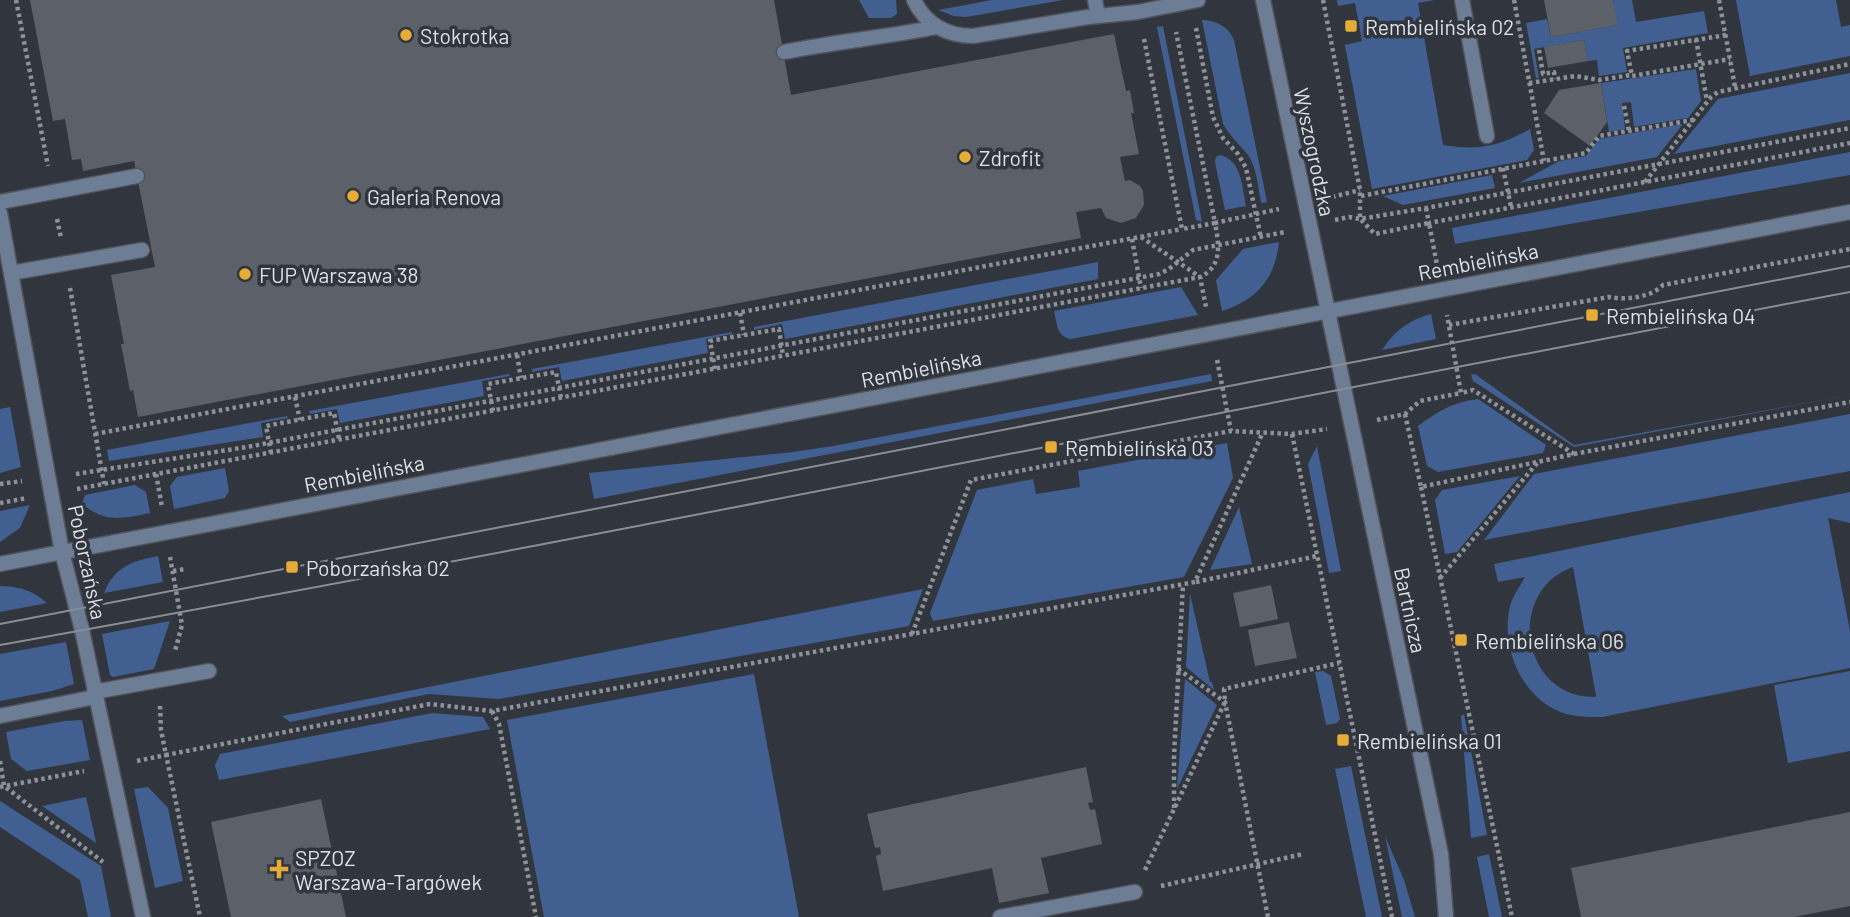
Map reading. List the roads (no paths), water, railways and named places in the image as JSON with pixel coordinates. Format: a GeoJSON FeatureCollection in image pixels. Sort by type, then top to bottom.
{"type":"FeatureCollection","features":[{"type":"Feature","properties":{"kind":"street"},"geometry":{"type":"LineString","coordinates":[[914,0],[924,16],[937,27],[954,35],[973,36],[1098,16],[1137,6],[1194,1]]}},
{"type":"Feature","properties":{"kind":"street"},"geometry":{"type":"LineString","coordinates":[[1095,0],[1098,16]]}},
{"type":"Feature","properties":{"kind":"street","name":"Wyszogrodzka"},"geometry":{"type":"LineString","coordinates":[[1263,0],[1327,312]]}},
{"type":"Feature","properties":{"kind":"street"},"geometry":{"type":"LineString","coordinates":[[1462,0],[1487,136]]}},
{"type":"Feature","properties":{"kind":"street"},"geometry":{"type":"LineString","coordinates":[[784,52],[838,41],[864,40],[937,27]]}},
{"type":"Feature","properties":{"kind":"street"},"geometry":{"type":"LineString","coordinates":[[0,202],[137,176]]}},
{"type":"Feature","properties":{"kind":"street","name":"Rembielińska"},"geometry":{"type":"LineString","coordinates":[[0,564],[1850,212]]}},
{"type":"Feature","properties":{"kind":"street","name":"Poborzańska"},"geometry":{"type":"LineString","coordinates":[[0,214],[62,552],[82,630],[143,917]]}},
{"type":"Feature","properties":{"kind":"street"},"geometry":{"type":"LineString","coordinates":[[11,273],[142,250]]}},
{"type":"Feature","properties":{"kind":"street","name":"Bartnicza"},"geometry":{"type":"LineString","coordinates":[[1327,312],[1441,854],[1446,917]]}},
{"type":"Feature","properties":{"kind":"street"},"geometry":{"type":"LineString","coordinates":[[0,716],[208,671]]}},
{"type":"Feature","properties":{"kind":"street"},"geometry":{"type":"LineString","coordinates":[[1000,917],[1135,892]]}},
{"type":"Feature","properties":{"kind":"tram line"},"geometry":{"type":"LineString","coordinates":[[0,624],[1850,266]]}},
{"type":"Feature","properties":{"kind":"tram line"},"geometry":{"type":"LineString","coordinates":[[0,645],[463,559],[1850,292]]}},
{"type":"Feature","properties":{"kind":"place","name":"Rembielińska 02"},"geometry":{"type":"Point","coordinates":[1351,26]}},
{"type":"Feature","properties":{"kind":"place","name":"Stokrotka"},"geometry":{"type":"Point","coordinates":[406,35]}},
{"type":"Feature","properties":{"kind":"place","name":"Zdrofit"},"geometry":{"type":"Point","coordinates":[965,157]}},
{"type":"Feature","properties":{"kind":"place","name":"Galeria Renova"},"geometry":{"type":"Point","coordinates":[353,196]}},
{"type":"Feature","properties":{"kind":"place","name":"FUP Warszawa 38"},"geometry":{"type":"Point","coordinates":[245,274]}},
{"type":"Feature","properties":{"kind":"place","name":"Rembielińska 04"},"geometry":{"type":"Point","coordinates":[1592,315]}},
{"type":"Feature","properties":{"kind":"place","name":"Rembielińska 03"},"geometry":{"type":"Point","coordinates":[1051,447]}},
{"type":"Feature","properties":{"kind":"place","name":"Poborzańska 02"},"geometry":{"type":"Point","coordinates":[292,567]}},
{"type":"Feature","properties":{"kind":"place","name":"Rembielińska 06"},"geometry":{"type":"Point","coordinates":[1461,640]}},
{"type":"Feature","properties":{"kind":"place","name":"Rembielińska 01"},"geometry":{"type":"Point","coordinates":[1343,740]}},
{"type":"Feature","properties":{"kind":"place","name":"SPZOZ Warszawa-Targówek"},"geometry":{"type":"Point","coordinates":[279,869]}}]}
